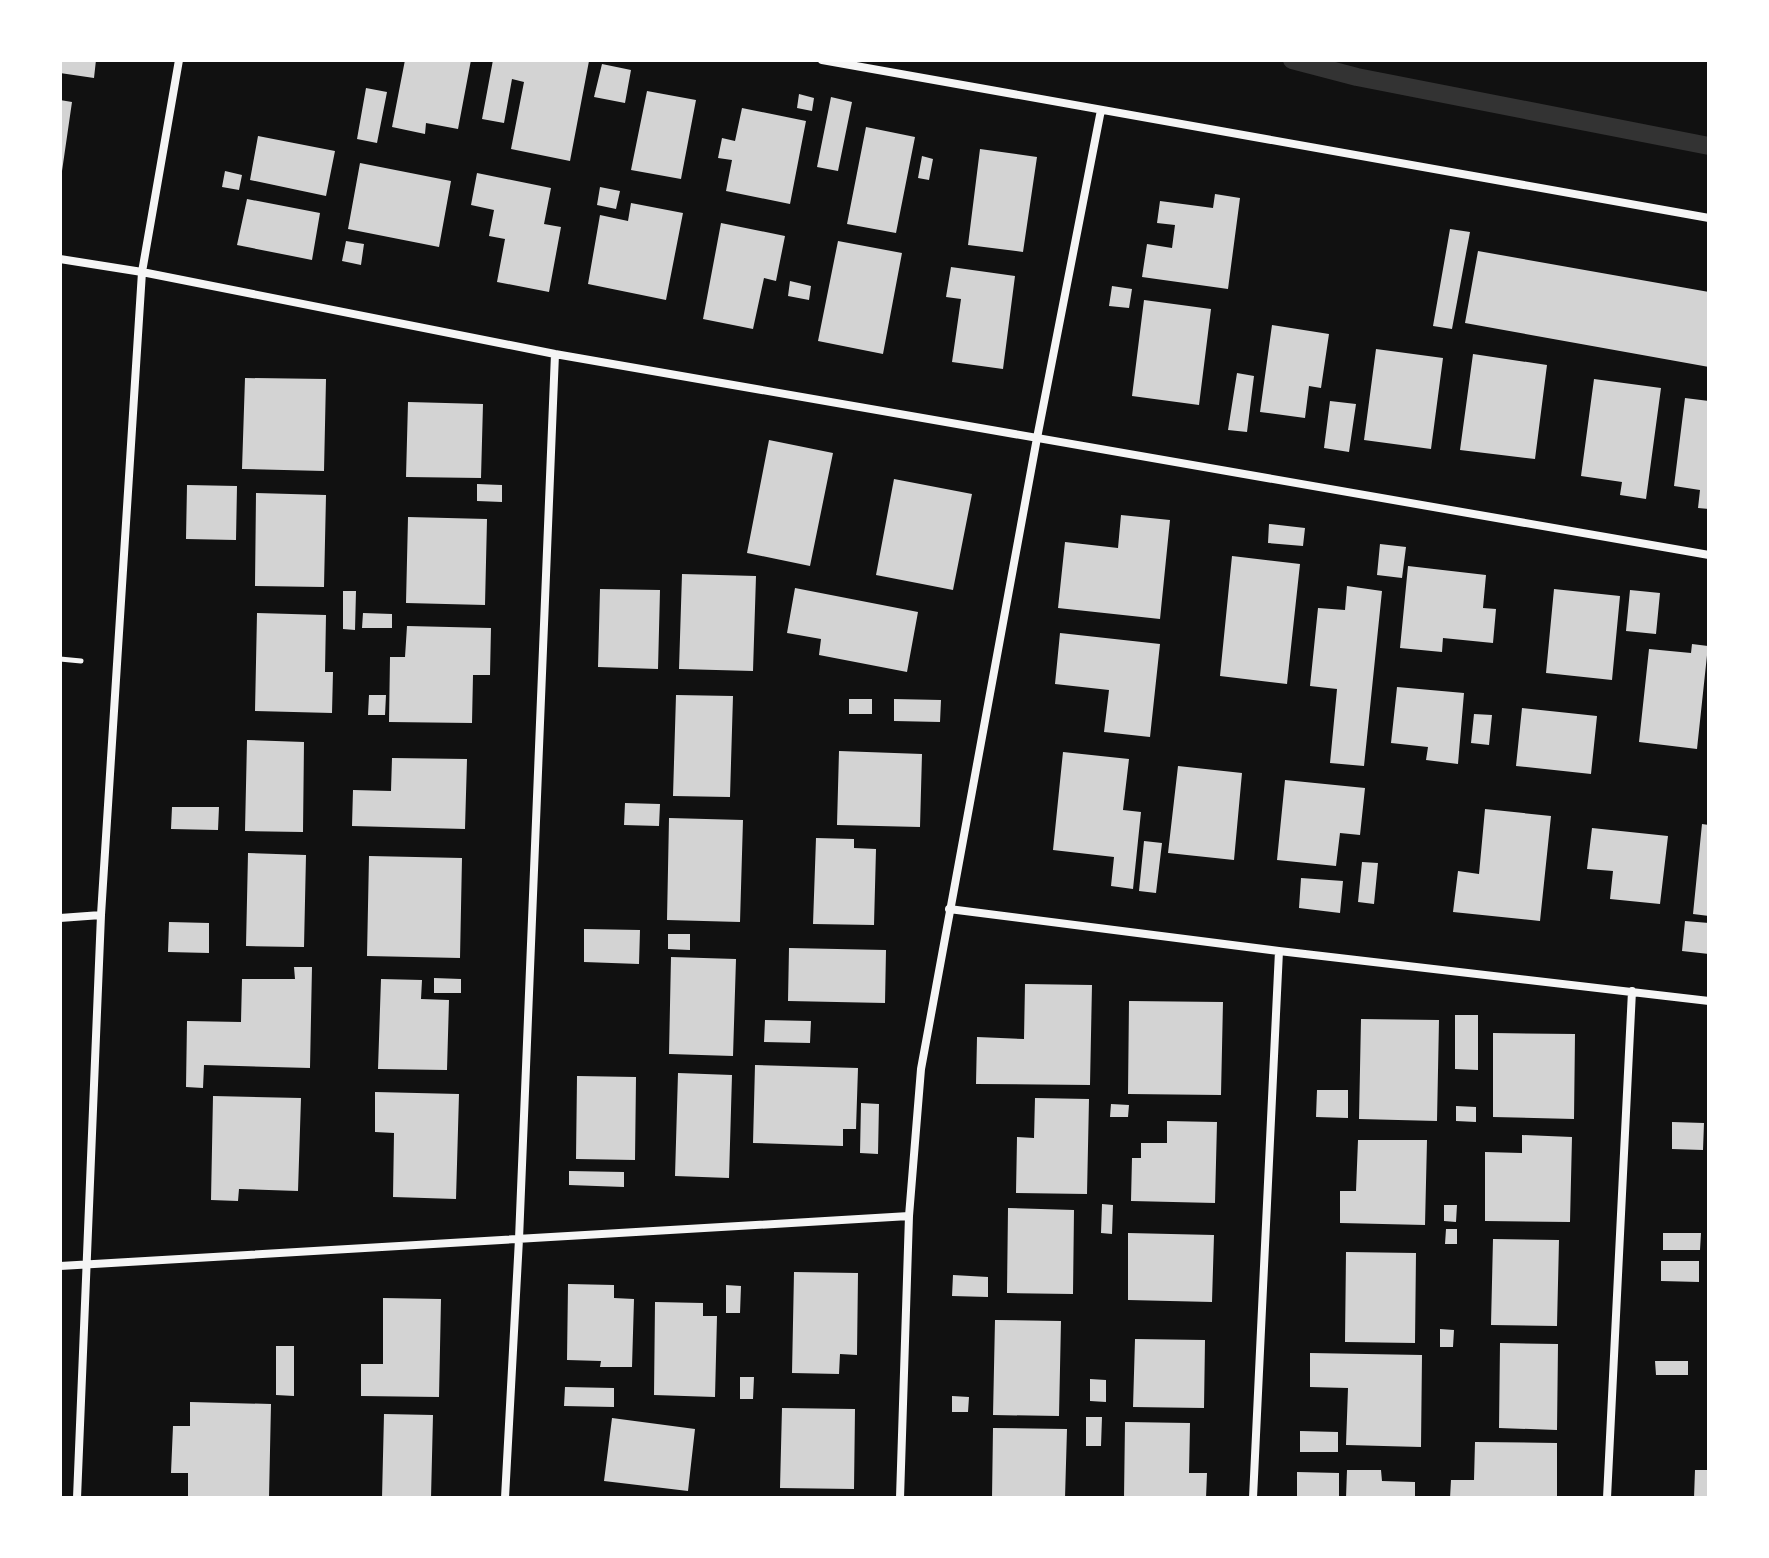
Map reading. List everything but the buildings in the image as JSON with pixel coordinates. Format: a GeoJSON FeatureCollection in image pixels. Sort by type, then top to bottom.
{"type":"FeatureCollection","features":[{"type":"Feature","properties":{"kind":"street"},"geometry":{"type":"LineString","coordinates":[[77,1498],[101,915],[142,272],[179,60]]}},
{"type":"Feature","properties":{"kind":"street"},"geometry":{"type":"LineString","coordinates":[[822,60],[1709,218]]}},
{"type":"Feature","properties":{"kind":"street"},"geometry":{"type":"LineString","coordinates":[[900,1498],[909,1216],[921,1069],[1101,110]]}},
{"type":"Feature","properties":{"kind":"street"},"geometry":{"type":"LineString","coordinates":[[60,259],[142,272],[555,354],[1709,555]]}},
{"type":"Feature","properties":{"kind":"street"},"geometry":{"type":"LineString","coordinates":[[505,1498],[519,1239],[555,354]]}},
{"type":"Feature","properties":{"kind":"street"},"geometry":{"type":"LineString","coordinates":[[949,909],[1709,1001]]}},
{"type":"Feature","properties":{"kind":"street"},"geometry":{"type":"LineString","coordinates":[[60,918],[101,915]]}},
{"type":"Feature","properties":{"kind":"street"},"geometry":{"type":"LineString","coordinates":[[1253,1498],[1279,951]]}},
{"type":"Feature","properties":{"kind":"street"},"geometry":{"type":"LineString","coordinates":[[1607,1498],[1632,991]]}},
{"type":"Feature","properties":{"kind":"street"},"geometry":{"type":"LineString","coordinates":[[60,1266],[909,1216]]}},
{"type":"Feature","properties":{"kind":"waterway"},"geometry":{"type":"LineString","coordinates":[[1292,60],[1357,77],[1709,146]]}}]}
